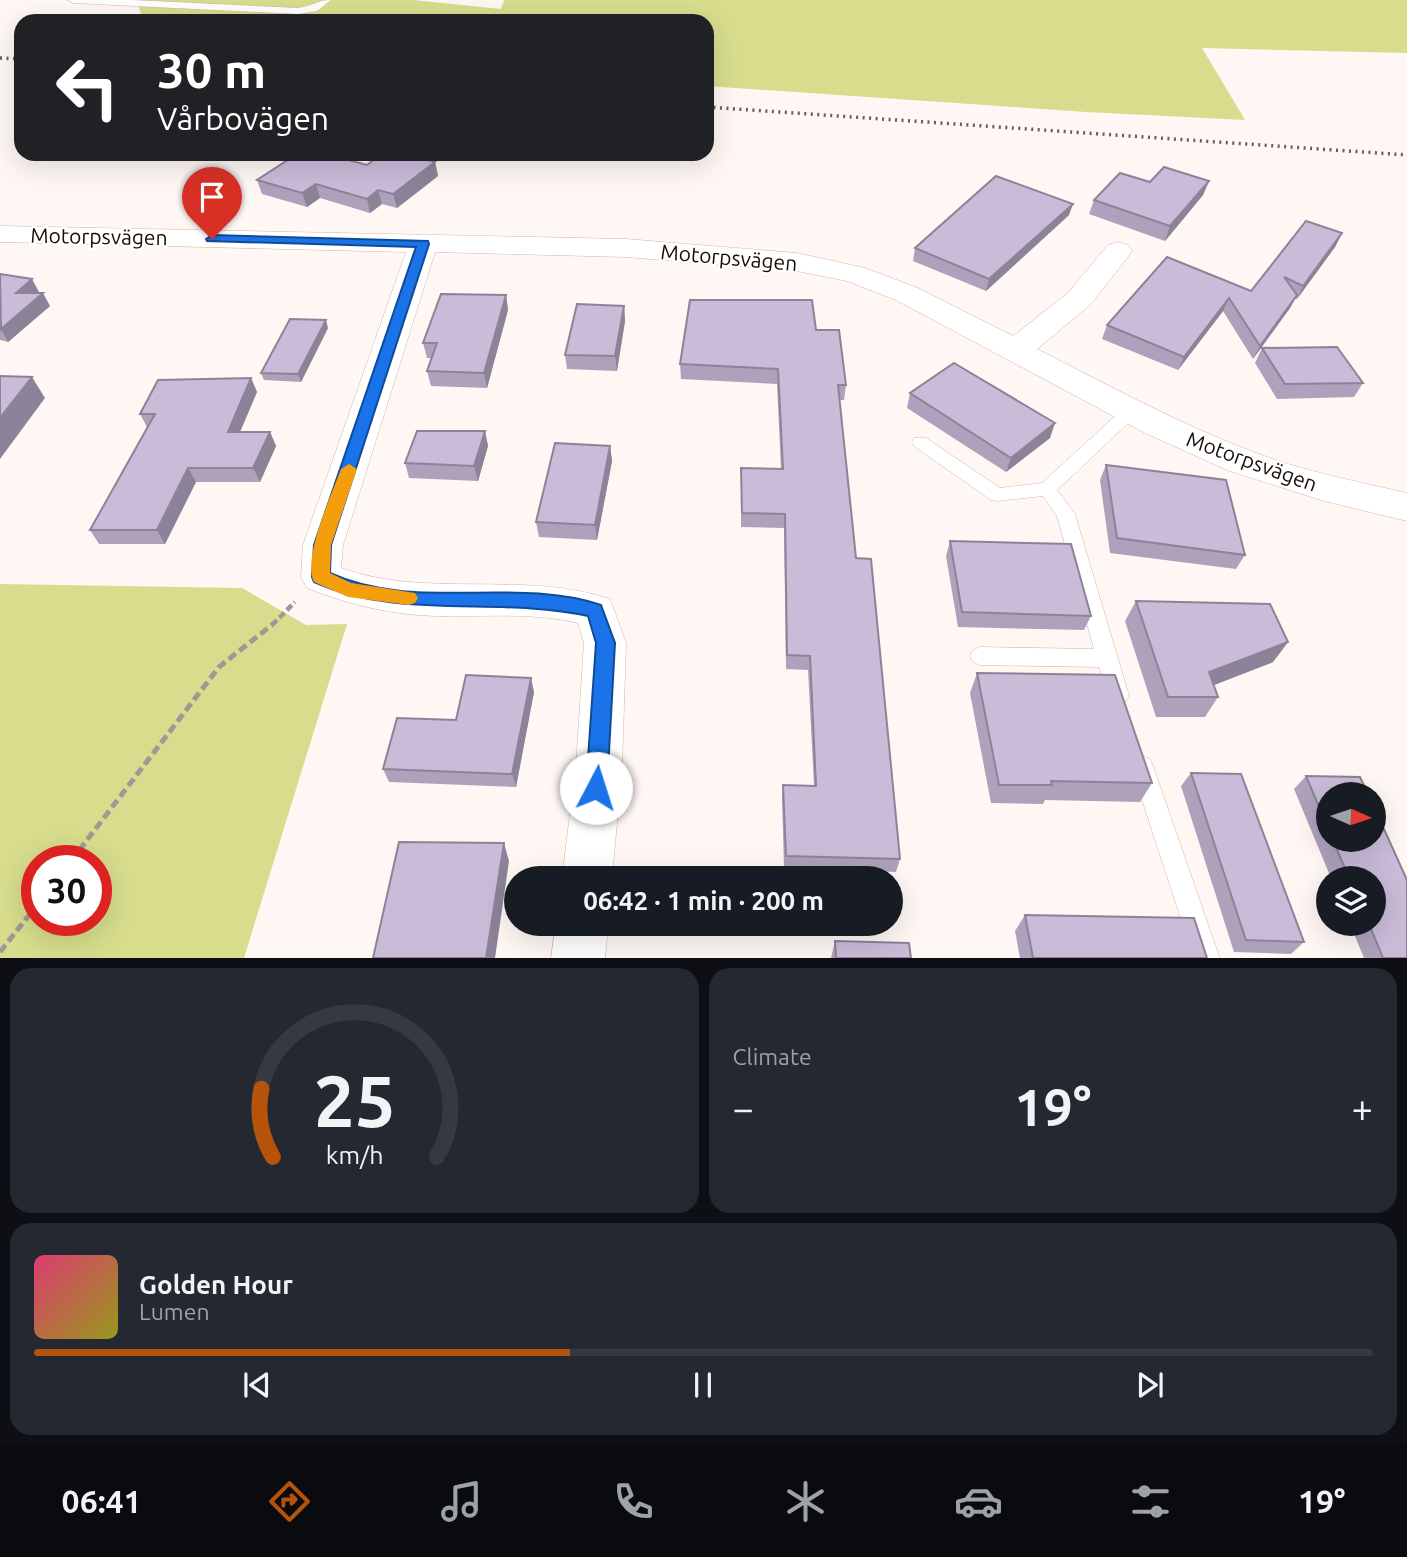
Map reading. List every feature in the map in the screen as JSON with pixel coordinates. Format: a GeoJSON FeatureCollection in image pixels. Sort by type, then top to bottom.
{"type":"FeatureCollection","features":[{"type":"Feature","properties":{"kind":"street","name":"Motorpsvägen"},"geometry":{"type":"LineString","coordinates":[[0,234],[626,248],[797,262],[855,275],[907,294],[1131,411],[1240,461],[1324,488],[1407,507]]}},
{"type":"Feature","properties":{"kind":"street"},"geometry":{"type":"LineString","coordinates":[[423,244],[323,545],[321,577],[348,590],[430,600],[554,602],[595,611],[606,643],[599,765],[588,866]]}},
{"type":"Feature","properties":{"kind":"street"},"geometry":{"type":"LineString","coordinates":[[1015,351],[1079,299],[1118,251]]}},
{"type":"Feature","properties":{"kind":"street"},"geometry":{"type":"LineString","coordinates":[[579,958],[581,936]]}},
{"type":"Feature","properties":{"kind":"lane"},"geometry":{"type":"LineString","coordinates":[[74,0],[298,10],[314,9],[326,0]]}},
{"type":"Feature","properties":{"kind":"lane"},"geometry":{"type":"LineString","coordinates":[[920,442],[997,495],[1047,489],[1131,411]]}},
{"type":"Feature","properties":{"kind":"lane"},"geometry":{"type":"LineString","coordinates":[[1047,489],[1066,514],[1105,658],[1123,710]]}},
{"type":"Feature","properties":{"kind":"lane"},"geometry":{"type":"LineString","coordinates":[[980,656],[1105,658]]}},
{"type":"Feature","properties":{"kind":"lane"},"geometry":{"type":"LineString","coordinates":[[1136,749],[1207,958]]}},
{"type":"Feature","properties":{"kind":"path"},"geometry":{"type":"LineString","coordinates":[[83,845],[219,667],[272,625],[321,577]]}},
{"type":"Feature","properties":{"kind":"path"},"geometry":{"type":"LineString","coordinates":[[0,952],[21,925]]}},
{"type":"Feature","properties":{"kind":"green space"},"geometry":{"type":"Polygon","coordinates":[[[137,0],[413,0],[501,9],[504,0],[1407,0],[1407,53],[1202,48],[1245,120],[714,86],[714,14],[141,14],[137,0]]]}},
{"type":"Feature","properties":{"kind":"green space"},"geometry":{"type":"Polygon","coordinates":[[[0,584],[242,588],[306,625],[347,624],[244,958],[0,958],[0,584]]]}},
{"type":"Feature","properties":{"kind":"building"},"geometry":{"type":"Polygon","coordinates":[[[286,161],[352,161],[367,165],[372,161],[435,162],[393,194],[378,190],[367,199],[316,184],[302,193],[257,180],[286,161]]]}},
{"type":"Feature","properties":{"kind":"building"},"geometry":{"type":"Polygon","coordinates":[[[1164,167],[1209,181],[1170,226],[1094,200],[1120,173],[1150,182],[1164,167]]]}},
{"type":"Feature","properties":{"kind":"building"},"geometry":{"type":"Polygon","coordinates":[[[996,176],[1073,204],[989,279],[915,248],[996,176]]]}},
{"type":"Feature","properties":{"kind":"building"},"geometry":{"type":"Polygon","coordinates":[[[1306,221],[1342,233],[1303,286],[1284,277],[1297,295],[1260,346],[1229,298],[1184,357],[1107,325],[1167,257],[1251,291],[1306,221]]]}},
{"type":"Feature","properties":{"kind":"building"},"geometry":{"type":"Polygon","coordinates":[[[0,274],[32,279],[16,293],[43,293],[1,329],[0,274]]]}},
{"type":"Feature","properties":{"kind":"building"},"geometry":{"type":"Polygon","coordinates":[[[441,294],[506,295],[484,373],[427,371],[437,343],[423,343],[441,294]]]}},
{"type":"Feature","properties":{"kind":"building"},"geometry":{"type":"Polygon","coordinates":[[[690,300],[812,300],[816,330],[839,330],[846,385],[838,385],[856,558],[871,559],[900,859],[786,856],[783,785],[816,786],[810,656],[787,655],[785,514],[742,513],[741,468],[783,469],[778,369],[680,364],[690,300]]]}},
{"type":"Feature","properties":{"kind":"building"},"geometry":{"type":"Polygon","coordinates":[[[577,304],[624,306],[615,356],[565,355],[577,304]]]}},
{"type":"Feature","properties":{"kind":"building"},"geometry":{"type":"Polygon","coordinates":[[[290,319],[326,320],[298,374],[261,373],[290,319]]]}},
{"type":"Feature","properties":{"kind":"building"},"geometry":{"type":"Polygon","coordinates":[[[1337,347],[1363,383],[1285,384],[1262,348],[1337,347]]]}},
{"type":"Feature","properties":{"kind":"building"},"geometry":{"type":"Polygon","coordinates":[[[954,363],[1055,423],[1011,458],[910,393],[954,363]]]}},
{"type":"Feature","properties":{"kind":"building"},"geometry":{"type":"Polygon","coordinates":[[[0,376],[32,377],[0,418],[0,376]]]}},
{"type":"Feature","properties":{"kind":"building"},"geometry":{"type":"Polygon","coordinates":[[[251,378],[228,432],[270,432],[253,468],[188,468],[157,530],[90,530],[155,414],[140,414],[158,380],[251,378]]]}},
{"type":"Feature","properties":{"kind":"building"},"geometry":{"type":"Polygon","coordinates":[[[417,431],[485,431],[474,466],[405,463],[417,431]]]}},
{"type":"Feature","properties":{"kind":"building"},"geometry":{"type":"Polygon","coordinates":[[[555,443],[610,446],[595,525],[536,522],[555,443]]]}},
{"type":"Feature","properties":{"kind":"building"},"geometry":{"type":"Polygon","coordinates":[[[1106,465],[1226,480],[1245,555],[1117,538],[1106,465]]]}},
{"type":"Feature","properties":{"kind":"building"},"geometry":{"type":"Polygon","coordinates":[[[950,541],[1071,544],[1091,616],[962,612],[950,541]]]}},
{"type":"Feature","properties":{"kind":"building"},"geometry":{"type":"Polygon","coordinates":[[[1136,601],[1270,604],[1288,642],[1209,672],[1218,697],[1168,697],[1136,601]]]}},
{"type":"Feature","properties":{"kind":"building"},"geometry":{"type":"Polygon","coordinates":[[[977,673],[1115,675],[1152,783],[1051,781],[1052,785],[999,785],[977,673]]]}},
{"type":"Feature","properties":{"kind":"building"},"geometry":{"type":"Polygon","coordinates":[[[466,675],[531,678],[512,774],[383,769],[397,718],[456,720],[466,675]]]}},
{"type":"Feature","properties":{"kind":"building"},"geometry":{"type":"Polygon","coordinates":[[[1191,773],[1241,774],[1304,942],[1246,940],[1191,773]]]}},
{"type":"Feature","properties":{"kind":"building"},"geometry":{"type":"Polygon","coordinates":[[[1306,776],[1360,777],[1362,782],[1316,782],[1316,800],[1306,776]]]}},
{"type":"Feature","properties":{"kind":"building"},"geometry":{"type":"Polygon","coordinates":[[[1386,834],[1407,880],[1407,958],[1383,958],[1374,936],[1386,936],[1386,866],[1344,866],[1338,852],[1386,852],[1386,834]]]}},
{"type":"Feature","properties":{"kind":"building"},"geometry":{"type":"Polygon","coordinates":[[[399,842],[504,843],[486,958],[373,958],[399,842]]]}},
{"type":"Feature","properties":{"kind":"building"},"geometry":{"type":"Polygon","coordinates":[[[1025,915],[1194,918],[1207,958],[1033,958],[1025,915]]]}},
{"type":"Feature","properties":{"kind":"building"},"geometry":{"type":"Polygon","coordinates":[[[835,941],[909,943],[911,958],[836,958],[835,941]]]}},
{"type":"Feature","properties":{"kind":"railway"},"geometry":{"type":"LineString","coordinates":[[0,58],[14,59]]}},
{"type":"Feature","properties":{"kind":"railway"},"geometry":{"type":"LineString","coordinates":[[714,107],[1407,155]]}},
{"type":"Feature","properties":{"kind":"slow traffic"},"geometry":{"type":"LineString","coordinates":[[349,469],[323,545],[321,577],[348,590],[409,598]]}},
{"type":"Feature","properties":{"kind":"route"},"geometry":{"type":"LineString","coordinates":[[212,239],[423,244],[392,344],[323,545],[321,577],[348,590],[430,600],[554,602],[595,611],[606,643],[596,788]]}}]}
